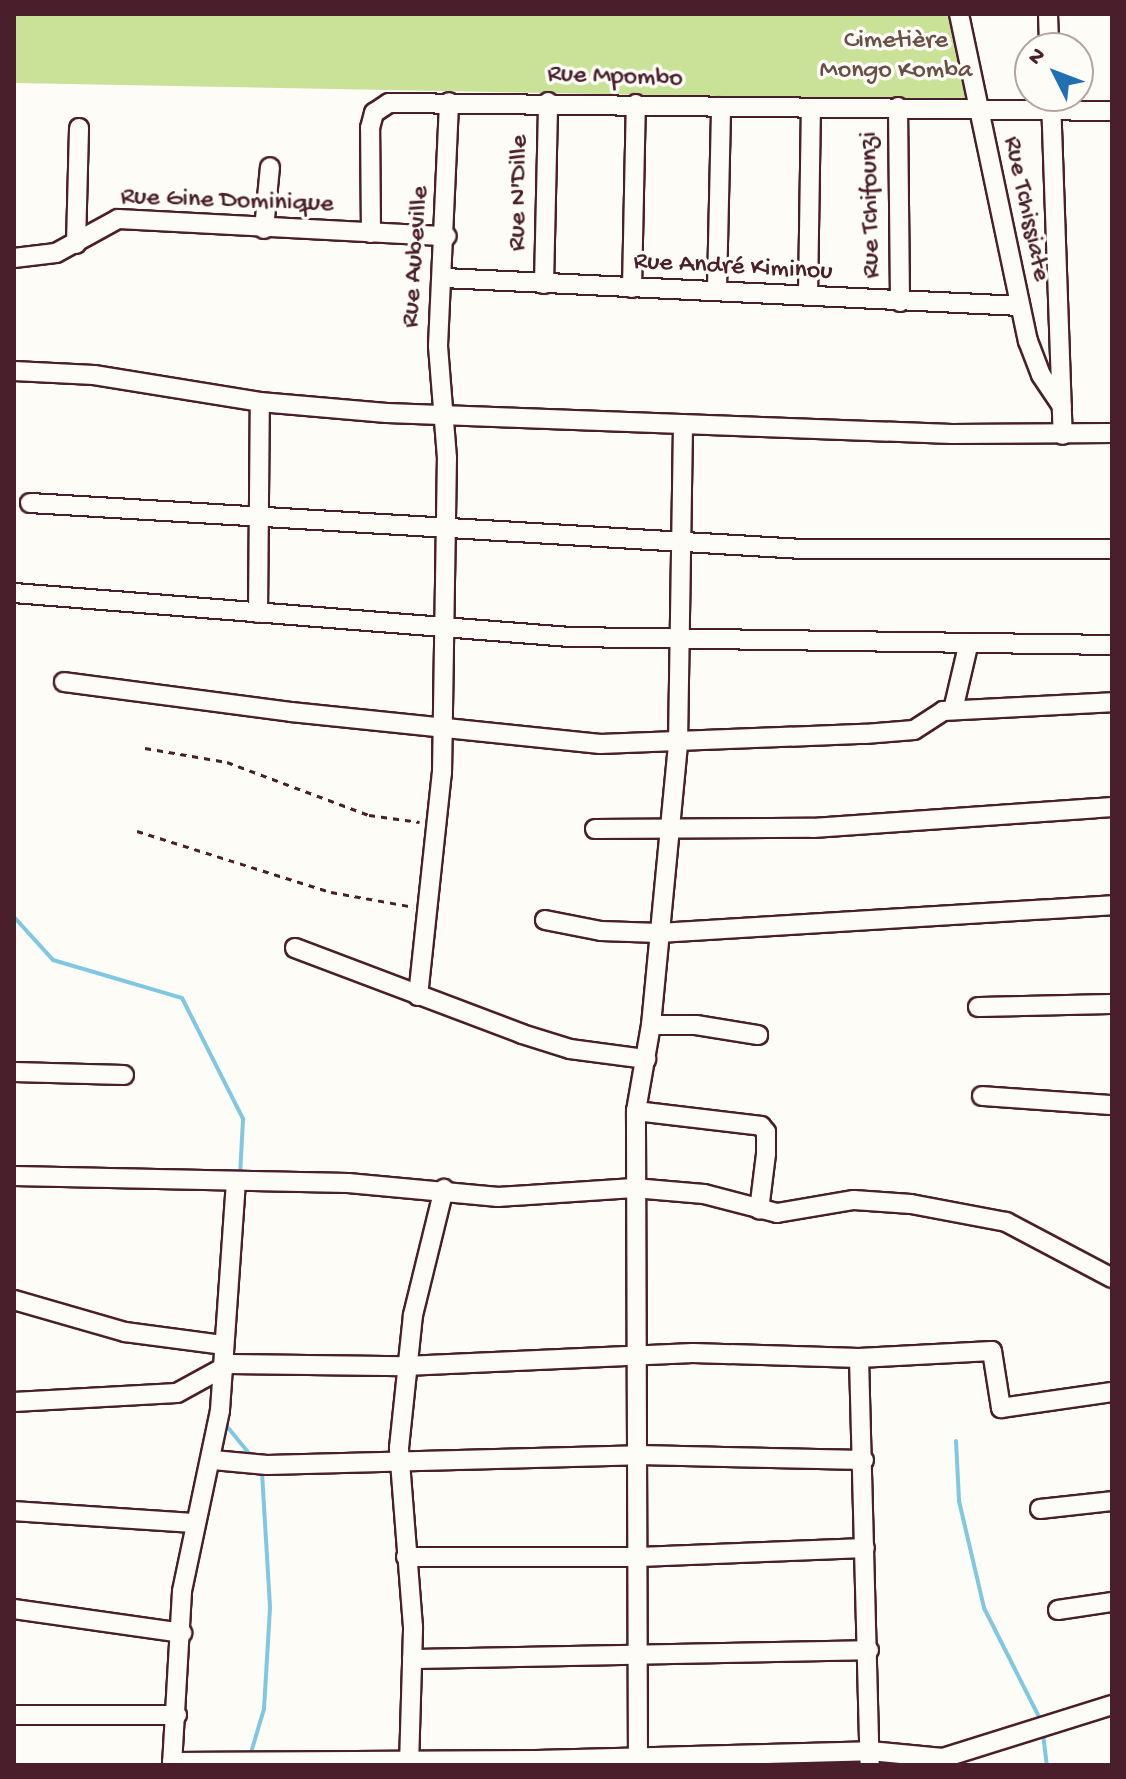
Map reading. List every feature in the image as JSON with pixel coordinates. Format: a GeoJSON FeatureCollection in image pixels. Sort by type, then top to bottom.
{"type":"FeatureCollection","features":[{"type":"Feature","properties":{"kind":"street","name":"Rue Tchissiate"},"geometry":{"type":"LineString","coordinates":[[959,14],[1020,306],[1041,375],[1062,406]]}},
{"type":"Feature","properties":{"kind":"street","name":"Rue Aubeville"},"geometry":{"type":"LineString","coordinates":[[418,996],[440,825],[447,527],[446,414],[438,346],[447,236],[449,102]]}},
{"type":"Feature","properties":{"kind":"street","name":"Rue Mpombo"},"geometry":{"type":"LineString","coordinates":[[371,233],[374,113],[389,103],[548,102],[811,109],[898,107],[978,113],[1014,108]]}},
{"type":"Feature","properties":{"kind":"street","name":"Rue N'Dille"},"geometry":{"type":"LineString","coordinates":[[544,284],[548,102]]}},
{"type":"Feature","properties":{"kind":"street"},"geometry":{"type":"LineString","coordinates":[[632,288],[636,104]]}},
{"type":"Feature","properties":{"kind":"street"},"geometry":{"type":"LineString","coordinates":[[717,288],[721,107]]}},
{"type":"Feature","properties":{"kind":"street","name":"Rue Tchifounzi"},"geometry":{"type":"LineString","coordinates":[[898,107],[900,302]]}},
{"type":"Feature","properties":{"kind":"street"},"geometry":{"type":"LineString","coordinates":[[808,295],[811,109]]}},
{"type":"Feature","properties":{"kind":"street"},"geometry":{"type":"LineString","coordinates":[[1051,112],[1063,435]]}},
{"type":"Feature","properties":{"kind":"street"},"geometry":{"type":"LineString","coordinates":[[76,244],[79,128]]}},
{"type":"Feature","properties":{"kind":"street"},"geometry":{"type":"LineString","coordinates":[[264,229],[270,167]]}},
{"type":"Feature","properties":{"kind":"street","name":"Rue Gine Dominique"},"geometry":{"type":"LineString","coordinates":[[14,258],[56,253],[118,219],[264,229],[447,236]]}},
{"type":"Feature","properties":{"kind":"street","name":"Rue André Kiminou"},"geometry":{"type":"LineString","coordinates":[[444,278],[632,288],[717,288],[900,302],[1020,306]]}},
{"type":"Feature","properties":{"kind":"street"},"geometry":{"type":"LineString","coordinates":[[14,371],[94,375],[260,402],[446,414],[1063,435],[1112,433]]}},
{"type":"Feature","properties":{"kind":"street"},"geometry":{"type":"LineString","coordinates":[[258,613],[260,402]]}},
{"type":"Feature","properties":{"kind":"street"},"geometry":{"type":"LineString","coordinates":[[638,1761],[636,1111],[651,1025],[678,744],[683,640],[683,424]]}},
{"type":"Feature","properties":{"kind":"street"},"geometry":{"type":"LineString","coordinates":[[30,503],[803,549],[1112,549]]}},
{"type":"Feature","properties":{"kind":"street"},"geometry":{"type":"LineString","coordinates":[[14,593],[445,627],[683,640],[968,646],[1112,645]]}},
{"type":"Feature","properties":{"kind":"street"},"geometry":{"type":"LineString","coordinates":[[953,710],[968,646]]}},
{"type":"Feature","properties":{"kind":"street"},"geometry":{"type":"LineString","coordinates":[[64,682],[527,739],[678,744],[914,730],[953,710],[1112,702]]}},
{"type":"Feature","properties":{"kind":"street"},"geometry":{"type":"LineString","coordinates":[[595,829],[813,828],[1112,807]]}},
{"type":"Feature","properties":{"kind":"street"},"geometry":{"type":"LineString","coordinates":[[545,920],[601,931],[659,933],[1112,905]]}},
{"type":"Feature","properties":{"kind":"street"},"geometry":{"type":"LineString","coordinates":[[295,948],[418,996],[570,1049],[646,1059]]}},
{"type":"Feature","properties":{"kind":"street"},"geometry":{"type":"LineString","coordinates":[[978,1007],[1112,1004]]}},
{"type":"Feature","properties":{"kind":"street"},"geometry":{"type":"LineString","coordinates":[[651,1025],[696,1025],[758,1035]]}},
{"type":"Feature","properties":{"kind":"street"},"geometry":{"type":"LineString","coordinates":[[14,1072],[124,1075]]}},
{"type":"Feature","properties":{"kind":"street"},"geometry":{"type":"LineString","coordinates":[[982,1096],[1112,1105]]}},
{"type":"Feature","properties":{"kind":"street"},"geometry":{"type":"LineString","coordinates":[[636,1111],[761,1126],[766,1132],[766,1154],[759,1210]]}},
{"type":"Feature","properties":{"kind":"street"},"geometry":{"type":"LineString","coordinates":[[14,1176],[444,1189],[510,1197],[634,1188],[704,1194],[777,1213],[854,1200],[973,1214],[1006,1222],[1112,1278]]}},
{"type":"Feature","properties":{"kind":"street"},"geometry":{"type":"LineString","coordinates":[[236,1182],[224,1365],[213,1460],[182,1591],[182,1633],[172,1764],[409,1764],[962,1755],[1112,1705]]}},
{"type":"Feature","properties":{"kind":"street"},"geometry":{"type":"LineString","coordinates":[[409,1764],[412,1659],[400,1460],[405,1366],[444,1189]]}},
{"type":"Feature","properties":{"kind":"street"},"geometry":{"type":"LineString","coordinates":[[14,1300],[125,1332],[224,1345]]}},
{"type":"Feature","properties":{"kind":"street"},"geometry":{"type":"LineString","coordinates":[[14,1402],[177,1393],[224,1365],[405,1366],[639,1359],[693,1353],[859,1358],[992,1351],[1003,1409],[1112,1392]]}},
{"type":"Feature","properties":{"kind":"street"},"geometry":{"type":"LineString","coordinates":[[859,1358],[870,1758]]}},
{"type":"Feature","properties":{"kind":"street"},"geometry":{"type":"LineString","coordinates":[[213,1460],[267,1465],[639,1455],[864,1460]]}},
{"type":"Feature","properties":{"kind":"street"},"geometry":{"type":"LineString","coordinates":[[1040,1509],[1112,1501]]}},
{"type":"Feature","properties":{"kind":"street"},"geometry":{"type":"LineString","coordinates":[[14,1511],[196,1523]]}},
{"type":"Feature","properties":{"kind":"street"},"geometry":{"type":"LineString","coordinates":[[406,1557],[639,1557],[865,1548]]}},
{"type":"Feature","properties":{"kind":"street"},"geometry":{"type":"LineString","coordinates":[[1058,1610],[1112,1602]]}},
{"type":"Feature","properties":{"kind":"street"},"geometry":{"type":"LineString","coordinates":[[14,1609],[182,1633]]}},
{"type":"Feature","properties":{"kind":"street"},"geometry":{"type":"LineString","coordinates":[[412,1659],[869,1650]]}},
{"type":"Feature","properties":{"kind":"street"},"geometry":{"type":"LineString","coordinates":[[14,1715],[177,1715]]}},
{"type":"Feature","properties":{"kind":"path"},"geometry":{"type":"LineString","coordinates":[[145,748],[227,762],[369,815],[440,825]]}},
{"type":"Feature","properties":{"kind":"path"},"geometry":{"type":"LineString","coordinates":[[137,831],[331,892],[430,910]]}},
{"type":"Feature","properties":{"kind":"green space","name":"Cimetière Mongo Komba"},"geometry":{"type":"Polygon","coordinates":[[[14,14],[950,14],[968,101],[14,83],[14,14]]]}},
{"type":"Feature","properties":{"kind":"waterway"},"geometry":{"type":"LineString","coordinates":[[14,917],[53,960],[182,998],[243,1119],[240,1177]]}},
{"type":"Feature","properties":{"kind":"waterway"},"geometry":{"type":"LineString","coordinates":[[225,1424],[252,1457]]}},
{"type":"Feature","properties":{"kind":"waterway"},"geometry":{"type":"LineString","coordinates":[[956,1441],[959,1501],[984,1608],[1041,1721]]}},
{"type":"Feature","properties":{"kind":"waterway"},"geometry":{"type":"LineString","coordinates":[[250,1756],[264,1709],[270,1607],[262,1471]]}},
{"type":"Feature","properties":{"kind":"waterway"},"geometry":{"type":"LineString","coordinates":[[1043,1734],[1047,1765]]}}]}
